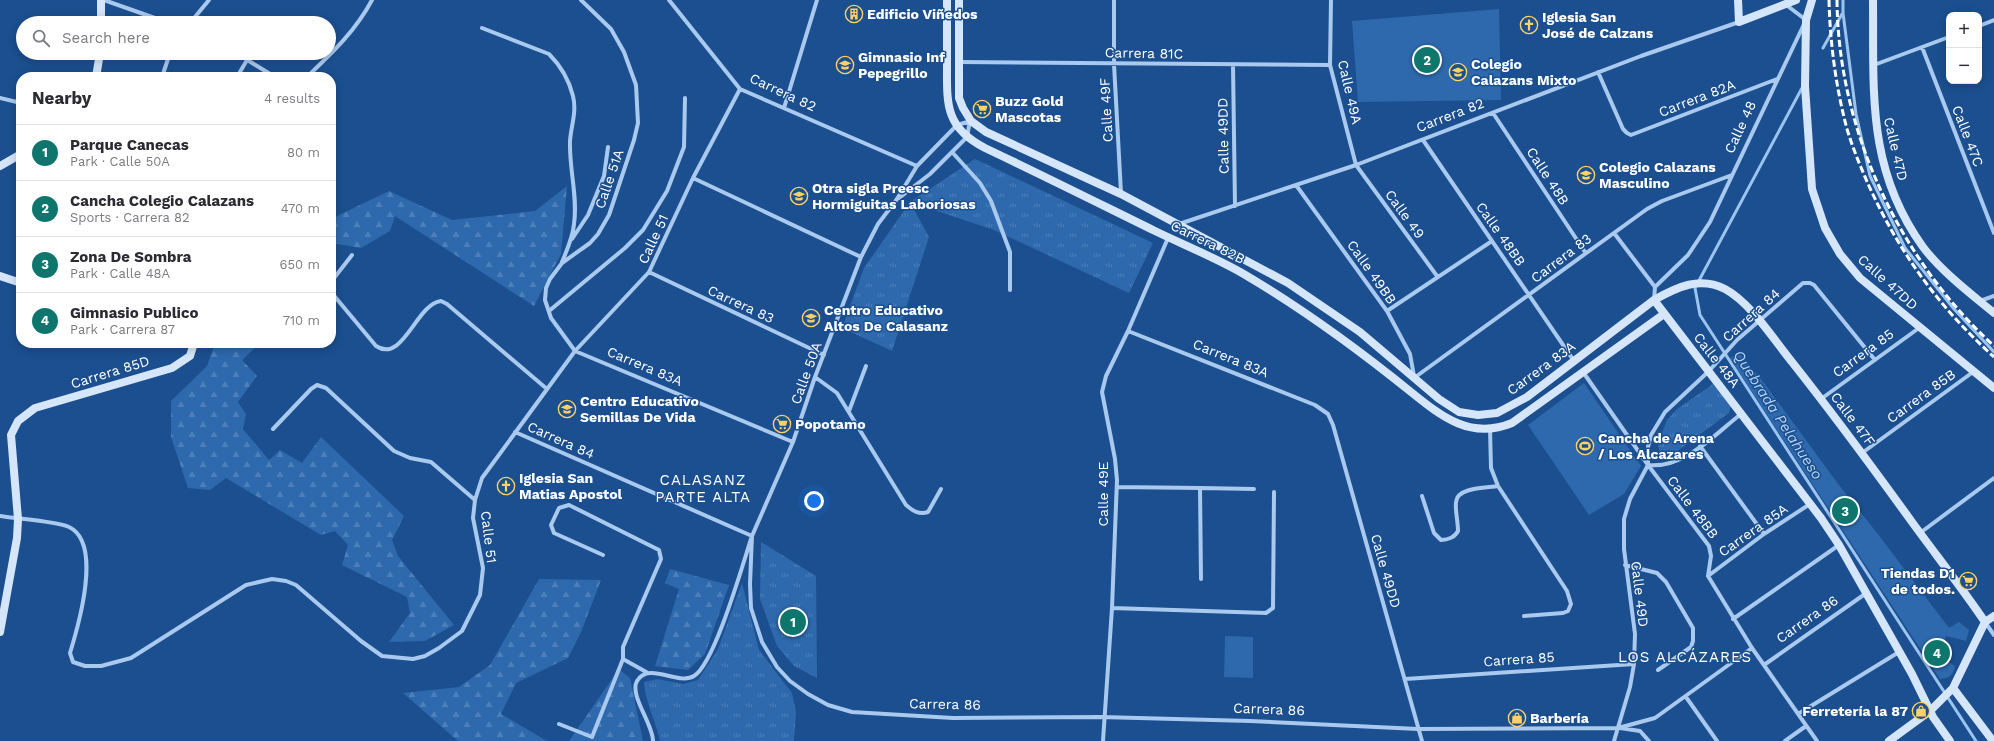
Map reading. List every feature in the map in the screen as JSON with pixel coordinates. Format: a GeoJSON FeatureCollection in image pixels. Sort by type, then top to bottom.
{"type":"FeatureCollection","features":[{"type":"Feature","properties":{"kind":"street"},"geometry":{"type":"LineString","coordinates":[[101,0],[101,16]]}},
{"type":"Feature","properties":{"kind":"street"},"geometry":{"type":"LineString","coordinates":[[104,0],[149,16]]}},
{"type":"Feature","properties":{"kind":"street"},"geometry":{"type":"LineString","coordinates":[[196,16],[209,0]]}},
{"type":"Feature","properties":{"kind":"street"},"geometry":{"type":"LineString","coordinates":[[336,49],[348,37],[363,17],[372,0]]}},
{"type":"Feature","properties":{"kind":"street","name":"Calle 51A"},"geometry":{"type":"LineString","coordinates":[[575,351],[551,318],[545,300],[546,288],[550,279],[562,262],[590,243],[598,234],[606,220],[634,140],[638,123],[636,85],[624,52],[611,29],[581,0]]}},
{"type":"Feature","properties":{"kind":"street","name":"Carrera 82"},"geometry":{"type":"LineString","coordinates":[[669,0],[740,89],[917,166]]}},
{"type":"Feature","properties":{"kind":"street"},"geometry":{"type":"LineString","coordinates":[[784,108],[817,0]]}},
{"type":"Feature","properties":{"kind":"street","name":"Carrera 82B"},"geometry":{"type":"LineString","coordinates":[[947,0],[947,101],[950,113],[957,125],[967,137],[985,148],[1168,238],[1210,256],[1242,274],[1293,305],[1394,378],[1432,409]]}},
{"type":"Feature","properties":{"kind":"street"},"geometry":{"type":"LineString","coordinates":[[959,0],[959,62]]}},
{"type":"Feature","properties":{"kind":"street","name":"Calle 49F"},"geometry":{"type":"LineString","coordinates":[[1114,0],[1114,64],[1121,194]]}},
{"type":"Feature","properties":{"kind":"street","name":"Calle 49A"},"geometry":{"type":"LineString","coordinates":[[1331,0],[1330,65],[1356,165]]}},
{"type":"Feature","properties":{"kind":"street"},"geometry":{"type":"LineString","coordinates":[[1738,0],[1739,22]]}},
{"type":"Feature","properties":{"kind":"street","name":"Carrera 82"},"geometry":{"type":"LineString","coordinates":[[1179,224],[1356,165],[1598,72],[1796,0]]}},
{"type":"Feature","properties":{"kind":"street","name":"Calle 47DD"},"geometry":{"type":"LineString","coordinates":[[1812,0],[1806,20],[1806,86],[1812,189],[1819,215],[1832,242],[1850,266],[1919,328],[1994,388]]}},
{"type":"Feature","properties":{"kind":"street","name":"Calle 47D"},"geometry":{"type":"LineString","coordinates":[[1873,0],[1874,116],[1883,165],[1896,201],[1924,248],[1979,301],[1994,313]]}},
{"type":"Feature","properties":{"kind":"street"},"geometry":{"type":"LineString","coordinates":[[1785,4],[1806,20]]}},
{"type":"Feature","properties":{"kind":"street","name":"Calle 48"},"geometry":{"type":"LineString","coordinates":[[1655,287],[1688,255],[1710,222],[1806,20]]}},
{"type":"Feature","properties":{"kind":"street"},"geometry":{"type":"LineString","coordinates":[[1982,25],[1994,20]]}},
{"type":"Feature","properties":{"kind":"street"},"geometry":{"type":"LineString","coordinates":[[482,28],[549,54],[556,61],[570,87],[575,109],[570,142],[575,208],[571,241]]}},
{"type":"Feature","properties":{"kind":"street"},"geometry":{"type":"LineString","coordinates":[[1874,65],[1946,38]]}},
{"type":"Feature","properties":{"kind":"street","name":"Calle 47C"},"geometry":{"type":"LineString","coordinates":[[1922,47],[1994,233]]}},
{"type":"Feature","properties":{"kind":"street"},"geometry":{"type":"LineString","coordinates":[[97,72],[99,60]]}},
{"type":"Feature","properties":{"kind":"street"},"geometry":{"type":"LineString","coordinates":[[164,72],[168,60]]}},
{"type":"Feature","properties":{"kind":"street"},"geometry":{"type":"LineString","coordinates":[[240,72],[247,60],[267,72]]}},
{"type":"Feature","properties":{"kind":"street"},"geometry":{"type":"LineString","coordinates":[[312,72],[324,60]]}},
{"type":"Feature","properties":{"kind":"street","name":"Carrera 82B"},"geometry":{"type":"LineString","coordinates":[[959,62],[959,98],[962,108],[970,120],[986,132],[1121,194],[1246,259],[1301,291],[1360,332],[1414,379]]}},
{"type":"Feature","properties":{"kind":"street","name":"Carrera 81C"},"geometry":{"type":"LineString","coordinates":[[959,62],[1330,65]]}},
{"type":"Feature","properties":{"kind":"street","name":"Calle 49DD"},"geometry":{"type":"LineString","coordinates":[[1233,65],[1235,206]]}},
{"type":"Feature","properties":{"kind":"street","name":"Carrera 82A"},"geometry":{"type":"LineString","coordinates":[[1598,72],[1625,132],[1629,135],[1777,79]]}},
{"type":"Feature","properties":{"kind":"street","name":"Calle 51"},"geometry":{"type":"LineString","coordinates":[[18,519],[62,525],[74,530],[82,541],[85,556],[85,595],[70,653],[73,662],[101,666],[130,658],[246,585],[272,579],[286,581],[296,585],[361,641],[382,656],[413,658],[425,656],[462,631],[480,595],[483,568],[473,518],[475,500],[482,478],[575,351],[649,272],[693,178],[740,89]]}},
{"type":"Feature","properties":{"kind":"street"},"geometry":{"type":"LineString","coordinates":[[0,98],[16,102]]}},
{"type":"Feature","properties":{"kind":"street"},"geometry":{"type":"LineString","coordinates":[[549,311],[625,248],[643,230],[667,191],[684,147],[685,98]]}},
{"type":"Feature","properties":{"kind":"street","name":"Calle 48B"},"geometry":{"type":"LineString","coordinates":[[1493,113],[1585,252]]}},
{"type":"Feature","properties":{"kind":"street"},"geometry":{"type":"LineString","coordinates":[[957,125],[970,120]]}},
{"type":"Feature","properties":{"kind":"street"},"geometry":{"type":"LineString","coordinates":[[967,137],[970,120]]}},
{"type":"Feature","properties":{"kind":"street","name":"Calle 50A"},"geometry":{"type":"LineString","coordinates":[[648,673],[683,678],[693,677],[700,671],[721,629],[752,536],[793,442],[815,377],[861,257],[878,224],[897,199],[917,166],[957,125]]}},
{"type":"Feature","properties":{"kind":"street","name":"Calle 50A"},"geometry":{"type":"LineString","coordinates":[[897,199],[930,174],[967,137]]}},
{"type":"Feature","properties":{"kind":"street","name":"Calle 48BB"},"geometry":{"type":"LineString","coordinates":[[1423,140],[1575,362]]}},
{"type":"Feature","properties":{"kind":"street"},"geometry":{"type":"LineString","coordinates":[[562,262],[571,241],[588,215],[604,176],[608,147]]}},
{"type":"Feature","properties":{"kind":"street"},"geometry":{"type":"LineString","coordinates":[[952,152],[980,183],[990,201],[1010,252],[1010,290]]}},
{"type":"Feature","properties":{"kind":"street"},"geometry":{"type":"LineString","coordinates":[[0,166],[16,157]]}},
{"type":"Feature","properties":{"kind":"street","name":"Calle 49"},"geometry":{"type":"LineString","coordinates":[[1356,165],[1437,276]]}},
{"type":"Feature","properties":{"kind":"street","name":"Carrera 83"},"geometry":{"type":"LineString","coordinates":[[1414,379],[1530,295],[1585,252],[1653,205],[1732,175]]}},
{"type":"Feature","properties":{"kind":"street"},"geometry":{"type":"LineString","coordinates":[[693,178],[861,257]]}},
{"type":"Feature","properties":{"kind":"street","name":"Calle 49BB"},"geometry":{"type":"LineString","coordinates":[[1296,185],[1387,311],[1410,354],[1414,366],[1414,379]]}},
{"type":"Feature","properties":{"kind":"street"},"geometry":{"type":"LineString","coordinates":[[1614,233],[1655,287],[1654,300]]}},
{"type":"Feature","properties":{"kind":"street","name":"Calle 49E"},"geometry":{"type":"LineString","coordinates":[[1103,741],[1112,608],[1116,487],[1115,459],[1102,392],[1106,376],[1128,331],[1168,238]]}},
{"type":"Feature","properties":{"kind":"street"},"geometry":{"type":"LineString","coordinates":[[1387,311],[1437,276],[1492,241]]}},
{"type":"Feature","properties":{"kind":"street"},"geometry":{"type":"LineString","coordinates":[[336,276],[352,255]]}},
{"type":"Feature","properties":{"kind":"street","name":"Carrera 83"},"geometry":{"type":"LineString","coordinates":[[649,272],[824,355]]}},
{"type":"Feature","properties":{"kind":"street"},"geometry":{"type":"LineString","coordinates":[[0,276],[16,281]]}},
{"type":"Feature","properties":{"kind":"street","name":"Calle 47F"},"geometry":{"type":"LineString","coordinates":[[1654,300],[1669,291],[1697,283],[1712,284],[1726,290],[1741,301],[1759,321],[1862,453],[1994,635]]}},
{"type":"Feature","properties":{"kind":"street","name":"Carrera 84"},"geometry":{"type":"LineString","coordinates":[[1648,465],[1649,441],[1657,423],[1671,405],[1709,371],[1734,342],[1803,283],[1810,283],[1817,288],[1875,360]]}},
{"type":"Feature","properties":{"kind":"street"},"geometry":{"type":"LineString","coordinates":[[1979,301],[1994,296]]}},
{"type":"Feature","properties":{"kind":"street"},"geometry":{"type":"LineString","coordinates":[[336,298],[381,350],[399,344],[430,304],[441,301],[447,304],[547,389]]}},
{"type":"Feature","properties":{"kind":"street","name":"Carrera 83A"},"geometry":{"type":"LineString","coordinates":[[1414,379],[1439,399],[1459,412],[1483,415],[1497,412],[1527,397],[1575,362],[1654,300]]}},
{"type":"Feature","properties":{"kind":"street","name":"Calle 48A"},"geometry":{"type":"LineString","coordinates":[[1654,300],[1810,503],[1839,545],[1865,594],[1912,674],[1930,712],[1950,741]]}},
{"type":"Feature","properties":{"kind":"street","name":"Carrera 83A"},"geometry":{"type":"LineString","coordinates":[[1432,409],[1461,425],[1490,428],[1504,426],[1521,417],[1664,314]]}},
{"type":"Feature","properties":{"kind":"street","name":"Carrera 85"},"geometry":{"type":"LineString","coordinates":[[1821,399],[1919,328]]}},
{"type":"Feature","properties":{"kind":"street","name":"Carrera 83A"},"geometry":{"type":"LineString","coordinates":[[1128,331],[1324,410]]}},
{"type":"Feature","properties":{"kind":"street","name":"Carrera 85D"},"geometry":{"type":"LineString","coordinates":[[18,519],[11,435],[14,427],[23,415],[36,408],[172,368],[190,356],[192,348]]}},
{"type":"Feature","properties":{"kind":"street","name":"Carrera 83A"},"geometry":{"type":"LineString","coordinates":[[575,351],[793,442]]}},
{"type":"Feature","properties":{"kind":"street"},"geometry":{"type":"LineString","coordinates":[[849,411],[866,366]]}},
{"type":"Feature","properties":{"kind":"street","name":"Calle 48BB"},"geometry":{"type":"LineString","coordinates":[[1583,372],[1648,465],[1709,546],[1711,556],[1708,576]]}},
{"type":"Feature","properties":{"kind":"street","name":"Carrera 85B"},"geometry":{"type":"LineString","coordinates":[[1862,453],[1973,372]]}},
{"type":"Feature","properties":{"kind":"street"},"geometry":{"type":"LineString","coordinates":[[815,377],[837,393],[906,505],[914,512],[923,514],[928,512],[941,489]]}},
{"type":"Feature","properties":{"kind":"street"},"geometry":{"type":"LineString","coordinates":[[273,429],[311,389],[317,385],[326,388],[394,451],[410,458],[431,462],[475,500]]}},
{"type":"Feature","properties":{"kind":"street","name":"Calle 49DD"},"geometry":{"type":"LineString","coordinates":[[1324,410],[1328,414],[1333,425],[1422,741]]}},
{"type":"Feature","properties":{"kind":"street"},"geometry":{"type":"LineString","coordinates":[[1648,465],[1659,467],[1669,465],[1680,460],[1741,413]]}},
{"type":"Feature","properties":{"kind":"street"},"geometry":{"type":"LineString","coordinates":[[1490,428],[1491,468],[1498,486],[1567,591],[1571,604],[1568,611],[1564,613],[1524,616]]}},
{"type":"Feature","properties":{"kind":"street","name":"Carrera 84"},"geometry":{"type":"LineString","coordinates":[[515,432],[752,536]]}},
{"type":"Feature","properties":{"kind":"street"},"geometry":{"type":"LineString","coordinates":[[1700,446],[1764,534]]}},
{"type":"Feature","properties":{"kind":"street","name":"Calle 49D"},"geometry":{"type":"LineString","coordinates":[[1614,741],[1630,686],[1634,664],[1635,634],[1625,565],[1623,536],[1624,519],[1630,499],[1648,465]]}},
{"type":"Feature","properties":{"kind":"street"},"geometry":{"type":"LineString","coordinates":[[1920,533],[1994,478]]}},
{"type":"Feature","properties":{"kind":"street"},"geometry":{"type":"LineString","coordinates":[[1422,496],[1434,533],[1441,540],[1447,540],[1458,531],[1456,502],[1460,494],[1498,486]]}},
{"type":"Feature","properties":{"kind":"street"},"geometry":{"type":"LineString","coordinates":[[1116,487],[1254,489]]}},
{"type":"Feature","properties":{"kind":"street"},"geometry":{"type":"LineString","coordinates":[[1200,488],[1201,579]]}},
{"type":"Feature","properties":{"kind":"street"},"geometry":{"type":"LineString","coordinates":[[1112,608],[1266,613],[1273,608],[1275,596],[1274,492]]}},
{"type":"Feature","properties":{"kind":"street","name":"Carrera 85A"},"geometry":{"type":"LineString","coordinates":[[1708,576],[1764,534],[1810,503]]}},
{"type":"Feature","properties":{"kind":"street"},"geometry":{"type":"LineString","coordinates":[[559,724],[592,737],[624,659],[622,647],[661,559],[661,554],[655,547],[569,506],[559,508],[551,525],[554,533],[603,556]]}},
{"type":"Feature","properties":{"kind":"street"},"geometry":{"type":"LineString","coordinates":[[0,516],[18,519],[17,538],[0,632]]}},
{"type":"Feature","properties":{"kind":"street","name":"Calle 50A"},"geometry":{"type":"LineString","coordinates":[[752,536],[750,584],[752,608],[762,642],[777,666]]}},
{"type":"Feature","properties":{"kind":"street"},"geometry":{"type":"LineString","coordinates":[[1733,619],[1839,545]]}},
{"type":"Feature","properties":{"kind":"street"},"geometry":{"type":"LineString","coordinates":[[1625,565],[1657,573],[1666,582],[1693,628],[1693,641],[1691,647],[1658,670]]}},
{"type":"Feature","properties":{"kind":"street"},"geometry":{"type":"LineString","coordinates":[[1708,576],[1752,648],[1817,741]]}},
{"type":"Feature","properties":{"kind":"street","name":"Carrera 86"},"geometry":{"type":"LineString","coordinates":[[1764,665],[1865,594]]}},
{"type":"Feature","properties":{"kind":"street"},"geometry":{"type":"LineString","coordinates":[[1889,741],[1930,712],[1951,690],[1985,622],[1994,616]]}},
{"type":"Feature","properties":{"kind":"street","name":"Carrera 86"},"geometry":{"type":"LineString","coordinates":[[777,666],[790,681],[808,694],[828,705],[852,712],[953,718],[1250,721],[1418,729],[1618,728],[1652,719],[1686,697],[1752,648]]}},
{"type":"Feature","properties":{"kind":"street"},"geometry":{"type":"LineString","coordinates":[[1798,714],[1898,652]]}},
{"type":"Feature","properties":{"kind":"street"},"geometry":{"type":"LineString","coordinates":[[624,659],[648,673],[636,682],[636,696],[651,728],[653,741]]}},
{"type":"Feature","properties":{"kind":"street","name":"Carrera 85"},"geometry":{"type":"LineString","coordinates":[[1405,679],[1634,664]]}},
{"type":"Feature","properties":{"kind":"street"},"geometry":{"type":"LineString","coordinates":[[1951,690],[1994,741]]}},
{"type":"Feature","properties":{"kind":"street"},"geometry":{"type":"LineString","coordinates":[[1686,697],[1717,741]]}},
{"type":"Feature","properties":{"kind":"street"},"geometry":{"type":"LineString","coordinates":[[1785,741],[1806,726]]}},
{"type":"Feature","properties":{"kind":"street"},"geometry":{"type":"LineString","coordinates":[[1618,728],[1640,731],[1649,741]]}},
{"type":"Feature","properties":{"kind":"green space"},"geometry":{"type":"Polygon","coordinates":[[[1499,9],[1501,100],[1358,102],[1352,21],[1499,9]]]}},
{"type":"Feature","properties":{"kind":"green space"},"geometry":{"type":"Polygon","coordinates":[[[975,159],[1153,243],[1129,293],[994,230],[910,202],[975,159]]]}},
{"type":"Feature","properties":{"kind":"green space"},"geometry":{"type":"Polygon","coordinates":[[[567,186],[561,254],[534,306],[395,216],[390,231],[361,248],[336,244],[336,217],[389,191],[452,220],[535,211],[567,186]]]}},
{"type":"Feature","properties":{"kind":"green space"},"geometry":{"type":"Polygon","coordinates":[[[910,202],[929,237],[892,351],[842,328],[864,268],[910,202]]]}},
{"type":"Feature","properties":{"kind":"green space"},"geometry":{"type":"Polygon","coordinates":[[[213,348],[255,348],[242,360],[257,376],[238,402],[246,414],[243,429],[269,460],[280,450],[302,463],[321,437],[404,516],[392,540],[398,556],[454,625],[425,641],[389,642],[410,613],[407,597],[342,565],[348,545],[335,531],[321,535],[226,478],[210,490],[188,488],[171,437],[171,401],[207,366],[213,348]]]}},
{"type":"Feature","properties":{"kind":"green space"},"geometry":{"type":"Polygon","coordinates":[[[1739,353],[1764,383],[1839,485],[1949,628],[1959,622],[1969,630],[1966,641],[1946,636],[1943,654],[1950,663],[1955,666],[1949,677],[1940,679],[1730,358],[1739,353]]]}},
{"type":"Feature","properties":{"kind":"green space","name":"Cancha de Arena / Los Alcazares"},"geometry":{"type":"Polygon","coordinates":[[[1584,383],[1641,466],[1624,494],[1589,515],[1528,425],[1584,383]]]}},
{"type":"Feature","properties":{"kind":"green space"},"geometry":{"type":"Polygon","coordinates":[[[1713,384],[1731,406],[1729,413],[1672,455],[1662,459],[1658,443],[1667,420],[1677,409],[1713,384]]]}},
{"type":"Feature","properties":{"kind":"green space"},"geometry":{"type":"Polygon","coordinates":[[[761,542],[816,576],[817,678],[794,666],[777,646],[760,599],[761,542]]]}},
{"type":"Feature","properties":{"kind":"green space"},"geometry":{"type":"Polygon","coordinates":[[[670,569],[729,585],[705,654],[688,670],[655,666],[679,589],[665,583],[670,569]]]}},
{"type":"Feature","properties":{"kind":"green space"},"geometry":{"type":"Polygon","coordinates":[[[539,579],[601,580],[581,632],[568,658],[516,683],[501,714],[547,741],[458,741],[403,693],[459,687],[490,665],[539,579]]]}},
{"type":"Feature","properties":{"kind":"green space"},"geometry":{"type":"Polygon","coordinates":[[[742,583],[759,650],[792,693],[796,712],[794,741],[660,741],[646,697],[644,682],[657,679],[683,684],[698,680],[718,649],[742,583]]]}},
{"type":"Feature","properties":{"kind":"green space"},"geometry":{"type":"Polygon","coordinates":[[[1225,636],[1253,637],[1253,678],[1224,677],[1225,636]]]}},
{"type":"Feature","properties":{"kind":"green space"},"geometry":{"type":"Polygon","coordinates":[[[619,669],[630,678],[643,741],[569,741],[619,669]]]}},
{"type":"Feature","properties":{"kind":"waterway"},"geometry":{"type":"LineString","coordinates":[[1843,0],[1843,13],[1856,114],[1870,176],[1905,248],[1954,309],[1994,352]]}},
{"type":"Feature","properties":{"kind":"waterway","name":"Quebrada Pelahueso"},"geometry":{"type":"LineString","coordinates":[[1823,48],[1842,14]]}},
{"type":"Feature","properties":{"kind":"waterway","name":"Quebrada Pelahueso"},"geometry":{"type":"LineString","coordinates":[[1802,88],[1695,288],[1700,315],[1976,741]]}},
{"type":"Feature","properties":{"kind":"railway"},"geometry":{"type":"LineString","coordinates":[[1829,0],[1832,49],[1843,113],[1849,136],[1869,186],[1894,234],[1922,278],[1956,319],[1994,357]]}},
{"type":"Feature","properties":{"kind":"railway"},"geometry":{"type":"LineString","coordinates":[[1837,0],[1840,49],[1849,97],[1862,144],[1880,189],[1903,233],[1930,274],[1960,311],[1994,346]]}},
{"type":"Feature","properties":{"kind":"place","name":"Edificio Viñedos"},"geometry":{"type":"Point","coordinates":[854,14]}},
{"type":"Feature","properties":{"kind":"place","name":"Iglesia San José de Calzans"},"geometry":{"type":"Point","coordinates":[1529,25]}},
{"type":"Feature","properties":{"kind":"place","name":"Cancha Colegio Calazans"},"geometry":{"type":"Point","coordinates":[1427,60]}},
{"type":"Feature","properties":{"kind":"place","name":"Gimnasio Inf Pepegrillo"},"geometry":{"type":"Point","coordinates":[845,65]}},
{"type":"Feature","properties":{"kind":"place","name":"Colegio Calazans Mixto"},"geometry":{"type":"Point","coordinates":[1458,72]}},
{"type":"Feature","properties":{"kind":"place","name":"Buzz Gold Mascotas"},"geometry":{"type":"Point","coordinates":[982,109]}},
{"type":"Feature","properties":{"kind":"place","name":"Colegio Calazans Masculino"},"geometry":{"type":"Point","coordinates":[1586,175]}},
{"type":"Feature","properties":{"kind":"place","name":"Otra sigla Preesc Hormiguitas Laboriosas"},"geometry":{"type":"Point","coordinates":[799,196]}},
{"type":"Feature","properties":{"kind":"place","name":"Centro Educativo Altos De Calasanz"},"geometry":{"type":"Point","coordinates":[811,318]}},
{"type":"Feature","properties":{"kind":"place","name":"Centro Educativo Semillas De Vida"},"geometry":{"type":"Point","coordinates":[567,409]}},
{"type":"Feature","properties":{"kind":"place","name":"Popotamo"},"geometry":{"type":"Point","coordinates":[782,424]}},
{"type":"Feature","properties":{"kind":"place","name":"Cancha de Arena / Los Alcazares"},"geometry":{"type":"Point","coordinates":[1585,446]}},
{"type":"Feature","properties":{"kind":"place","name":"Iglesia San Matias Apostol"},"geometry":{"type":"Point","coordinates":[506,486]}},
{"type":"Feature","properties":{"kind":"place","name":"Zona De Sombra"},"geometry":{"type":"Point","coordinates":[1845,511]}},
{"type":"Feature","properties":{"kind":"place","name":"Tiendas D1 de todos."},"geometry":{"type":"Point","coordinates":[1968,581]}},
{"type":"Feature","properties":{"kind":"place","name":"Parque Canecas"},"geometry":{"type":"Point","coordinates":[793,622]}},
{"type":"Feature","properties":{"kind":"place","name":"Gimnasio Publico"},"geometry":{"type":"Point","coordinates":[1937,653]}},
{"type":"Feature","properties":{"kind":"place","name":"Ferretería la 87"},"geometry":{"type":"Point","coordinates":[1921,711]}},
{"type":"Feature","properties":{"kind":"place","name":"Barbería"},"geometry":{"type":"Point","coordinates":[1517,718]}},
{"type":"Feature","properties":{"kind":"district","name":"CALASANZ PARTE ALTA"},"geometry":{"type":"Point","coordinates":[703,488]}},
{"type":"Feature","properties":{"kind":"district","name":"LOS ALCÁZARES"},"geometry":{"type":"Point","coordinates":[1685,657]}}]}
